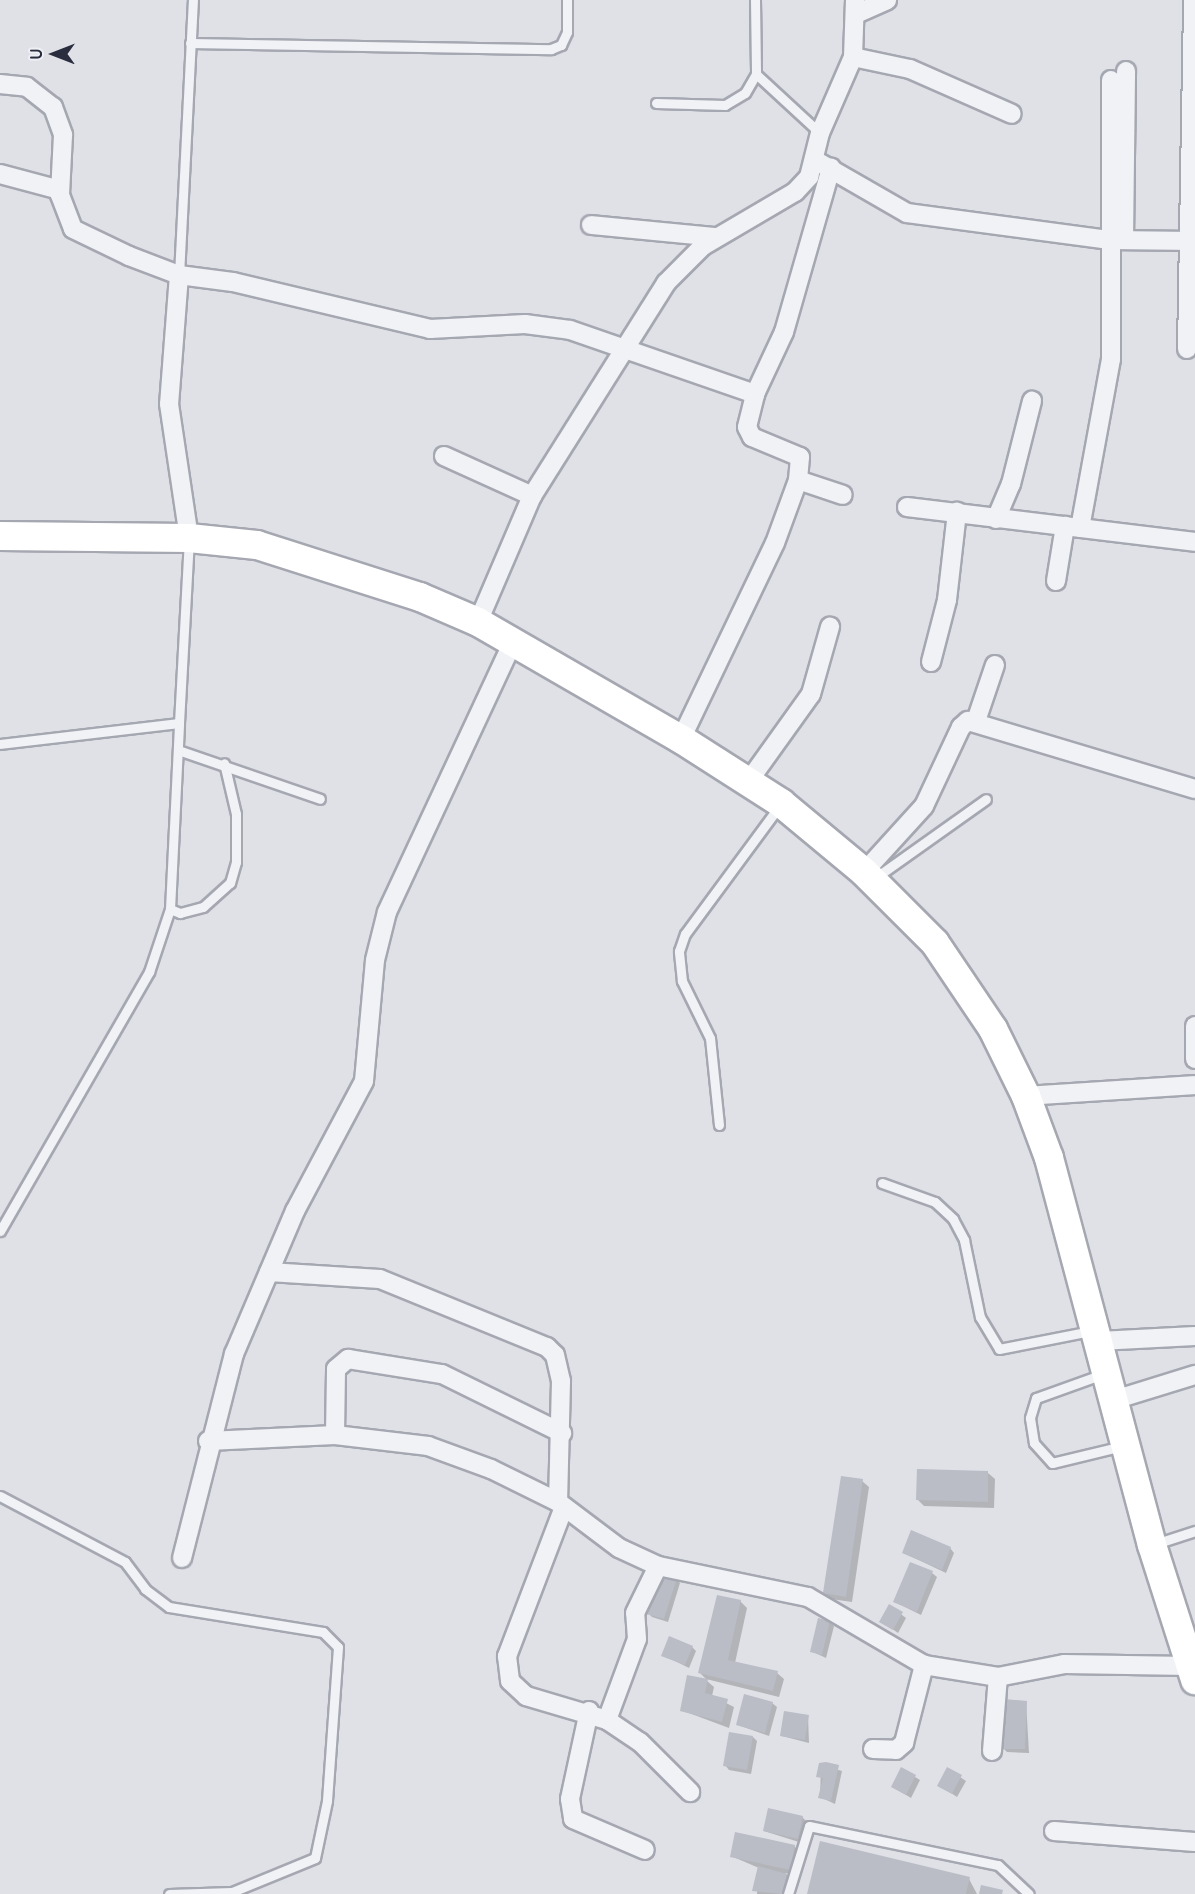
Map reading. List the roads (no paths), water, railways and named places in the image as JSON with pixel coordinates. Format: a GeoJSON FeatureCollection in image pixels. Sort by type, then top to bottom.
{"type":"FeatureCollection","features":[{"type":"Feature","properties":{"kind":"main road"},"geometry":{"type":"LineString","coordinates":[[0,536],[189,538],[299,555],[478,622],[681,739],[781,803],[868,876],[935,943],[962,981],[1026,1096],[1097,1335],[1152,1545],[1192,1673]]}},
{"type":"Feature","properties":{"kind":"street"},"geometry":{"type":"LineString","coordinates":[[681,739],[775,543],[798,480],[798,455],[747,432],[755,394],[784,332],[823,164],[820,133],[853,57],[855,7],[887,0]]}},
{"type":"Feature","properties":{"kind":"street"},"geometry":{"type":"LineString","coordinates":[[1187,349],[1192,241],[1193,0]]}},
{"type":"Feature","properties":{"kind":"street"},"geometry":{"type":"LineString","coordinates":[[853,57],[910,69],[1012,114]]}},
{"type":"Feature","properties":{"kind":"street"},"geometry":{"type":"LineString","coordinates":[[1056,581],[1073,527],[1111,359],[1117,240],[1118,75]]}},
{"type":"Feature","properties":{"kind":"street"},"geometry":{"type":"LineString","coordinates":[[0,84],[27,87],[53,106],[63,135],[60,190],[73,229],[179,275],[233,282],[430,329],[543,324],[629,346],[755,394]]}},
{"type":"Feature","properties":{"kind":"street"},"geometry":{"type":"LineString","coordinates":[[823,164],[907,213],[1117,240],[1192,241]]}},
{"type":"Feature","properties":{"kind":"street"},"geometry":{"type":"LineString","coordinates":[[478,622],[532,496],[629,346],[666,283],[716,237],[795,192],[823,164]]}},
{"type":"Feature","properties":{"kind":"street"},"geometry":{"type":"LineString","coordinates":[[0,174],[60,190]]}},
{"type":"Feature","properties":{"kind":"street"},"geometry":{"type":"LineString","coordinates":[[591,225],[716,237]]}},
{"type":"Feature","properties":{"kind":"street"},"geometry":{"type":"LineString","coordinates":[[179,275],[169,404],[189,538]]}},
{"type":"Feature","properties":{"kind":"street"},"geometry":{"type":"LineString","coordinates":[[996,519],[1011,484],[1032,401]]}},
{"type":"Feature","properties":{"kind":"street"},"geometry":{"type":"LineString","coordinates":[[444,456],[532,496]]}},
{"type":"Feature","properties":{"kind":"street"},"geometry":{"type":"LineString","coordinates":[[798,480],[843,495]]}},
{"type":"Feature","properties":{"kind":"street"},"geometry":{"type":"LineString","coordinates":[[908,507],[1195,542]]}},
{"type":"Feature","properties":{"kind":"street"},"geometry":{"type":"LineString","coordinates":[[931,662],[947,600],[957,512]]}},
{"type":"Feature","properties":{"kind":"street"},"geometry":{"type":"LineString","coordinates":[[748,782],[811,694],[830,627]]}},
{"type":"Feature","properties":{"kind":"street"},"geometry":{"type":"LineString","coordinates":[[182,1558],[208,1441],[234,1354],[269,1272],[359,1095],[372,1033],[375,960],[387,912],[513,642]]}},
{"type":"Feature","properties":{"kind":"street"},"geometry":{"type":"LineString","coordinates":[[976,722],[995,665]]}},
{"type":"Feature","properties":{"kind":"street"},"geometry":{"type":"LineString","coordinates":[[868,876],[910,827],[936,786],[961,727],[976,722],[1195,789]]}},
{"type":"Feature","properties":{"kind":"street"},"geometry":{"type":"LineString","coordinates":[[1195,1026],[1195,1059]]}},
{"type":"Feature","properties":{"kind":"street"},"geometry":{"type":"LineString","coordinates":[[1026,1096],[1195,1085]]}},
{"type":"Feature","properties":{"kind":"street"},"geometry":{"type":"LineString","coordinates":[[269,1272],[380,1279],[547,1347],[555,1354],[561,1381],[561,1505],[506,1670],[526,1695],[589,1712],[607,1720],[640,1742],[690,1792]]}},
{"type":"Feature","properties":{"kind":"street"},"geometry":{"type":"LineString","coordinates":[[1097,1335],[1195,1335]]}},
{"type":"Feature","properties":{"kind":"street"},"geometry":{"type":"LineString","coordinates":[[335,1435],[336,1369],[348,1359],[442,1374],[562,1433]]}},
{"type":"Feature","properties":{"kind":"street"},"geometry":{"type":"LineString","coordinates":[[1110,1386],[1195,1375]]}},
{"type":"Feature","properties":{"kind":"street"},"geometry":{"type":"LineString","coordinates":[[208,1441],[335,1435],[428,1446],[491,1469],[561,1505],[619,1548],[658,1566],[808,1597],[924,1665],[998,1677],[1064,1665],[1192,1673]]}},
{"type":"Feature","properties":{"kind":"street"},"geometry":{"type":"LineString","coordinates":[[607,1720],[637,1639],[635,1613],[658,1566]]}},
{"type":"Feature","properties":{"kind":"street"},"geometry":{"type":"LineString","coordinates":[[873,1749],[896,1750],[904,1743],[924,1665]]}},
{"type":"Feature","properties":{"kind":"street"},"geometry":{"type":"LineString","coordinates":[[992,1751],[998,1677]]}},
{"type":"Feature","properties":{"kind":"street"},"geometry":{"type":"LineString","coordinates":[[589,1712],[570,1800],[573,1819],[645,1850]]}},
{"type":"Feature","properties":{"kind":"street"},"geometry":{"type":"LineString","coordinates":[[1054,1831],[1195,1842]]}},
{"type":"Feature","properties":{"kind":"lane"},"geometry":{"type":"LineString","coordinates":[[179,275],[193,0]]}},
{"type":"Feature","properties":{"kind":"lane"},"geometry":{"type":"LineString","coordinates":[[190,43],[551,49],[561,45],[567,32],[567,0]]}},
{"type":"Feature","properties":{"kind":"lane"},"geometry":{"type":"LineString","coordinates":[[656,103],[725,105],[745,93],[756,74],[755,0]]}},
{"type":"Feature","properties":{"kind":"lane"},"geometry":{"type":"LineString","coordinates":[[756,74],[820,133]]}},
{"type":"Feature","properties":{"kind":"lane"},"geometry":{"type":"LineString","coordinates":[[0,1231],[5,1213],[149,972],[170,909],[189,538]]}},
{"type":"Feature","properties":{"kind":"lane"},"geometry":{"type":"LineString","coordinates":[[0,744],[179,723]]}},
{"type":"Feature","properties":{"kind":"lane"},"geometry":{"type":"LineString","coordinates":[[178,750],[224,763],[320,799]]}},
{"type":"Feature","properties":{"kind":"lane"},"geometry":{"type":"LineString","coordinates":[[170,909],[180,914],[203,907],[230,883],[236,862],[236,814],[224,763]]}},
{"type":"Feature","properties":{"kind":"lane"},"geometry":{"type":"LineString","coordinates":[[868,876],[986,799]]}},
{"type":"Feature","properties":{"kind":"lane"},"geometry":{"type":"LineString","coordinates":[[718,1125],[710,1038],[682,981],[679,951],[692,924],[781,803]]}},
{"type":"Feature","properties":{"kind":"lane"},"geometry":{"type":"LineString","coordinates":[[882,1183],[934,1202],[953,1219],[964,1240],[980,1317],[999,1349],[1097,1335]]}},
{"type":"Feature","properties":{"kind":"lane"},"geometry":{"type":"LineString","coordinates":[[1110,1386],[1036,1398],[1030,1418],[1034,1443],[1052,1463],[1125,1445]]}},
{"type":"Feature","properties":{"kind":"lane"},"geometry":{"type":"LineString","coordinates":[[0,1496],[124,1562],[145,1589],[169,1607],[323,1632],[338,1647],[327,1801],[315,1858],[232,1892],[169,1894]]}},
{"type":"Feature","properties":{"kind":"lane"},"geometry":{"type":"LineString","coordinates":[[1152,1545],[1195,1531]]}},
{"type":"Feature","properties":{"kind":"lane"},"geometry":{"type":"LineString","coordinates":[[788,1894],[802,1833],[818,1826],[998,1865],[1029,1894]]}}]}
